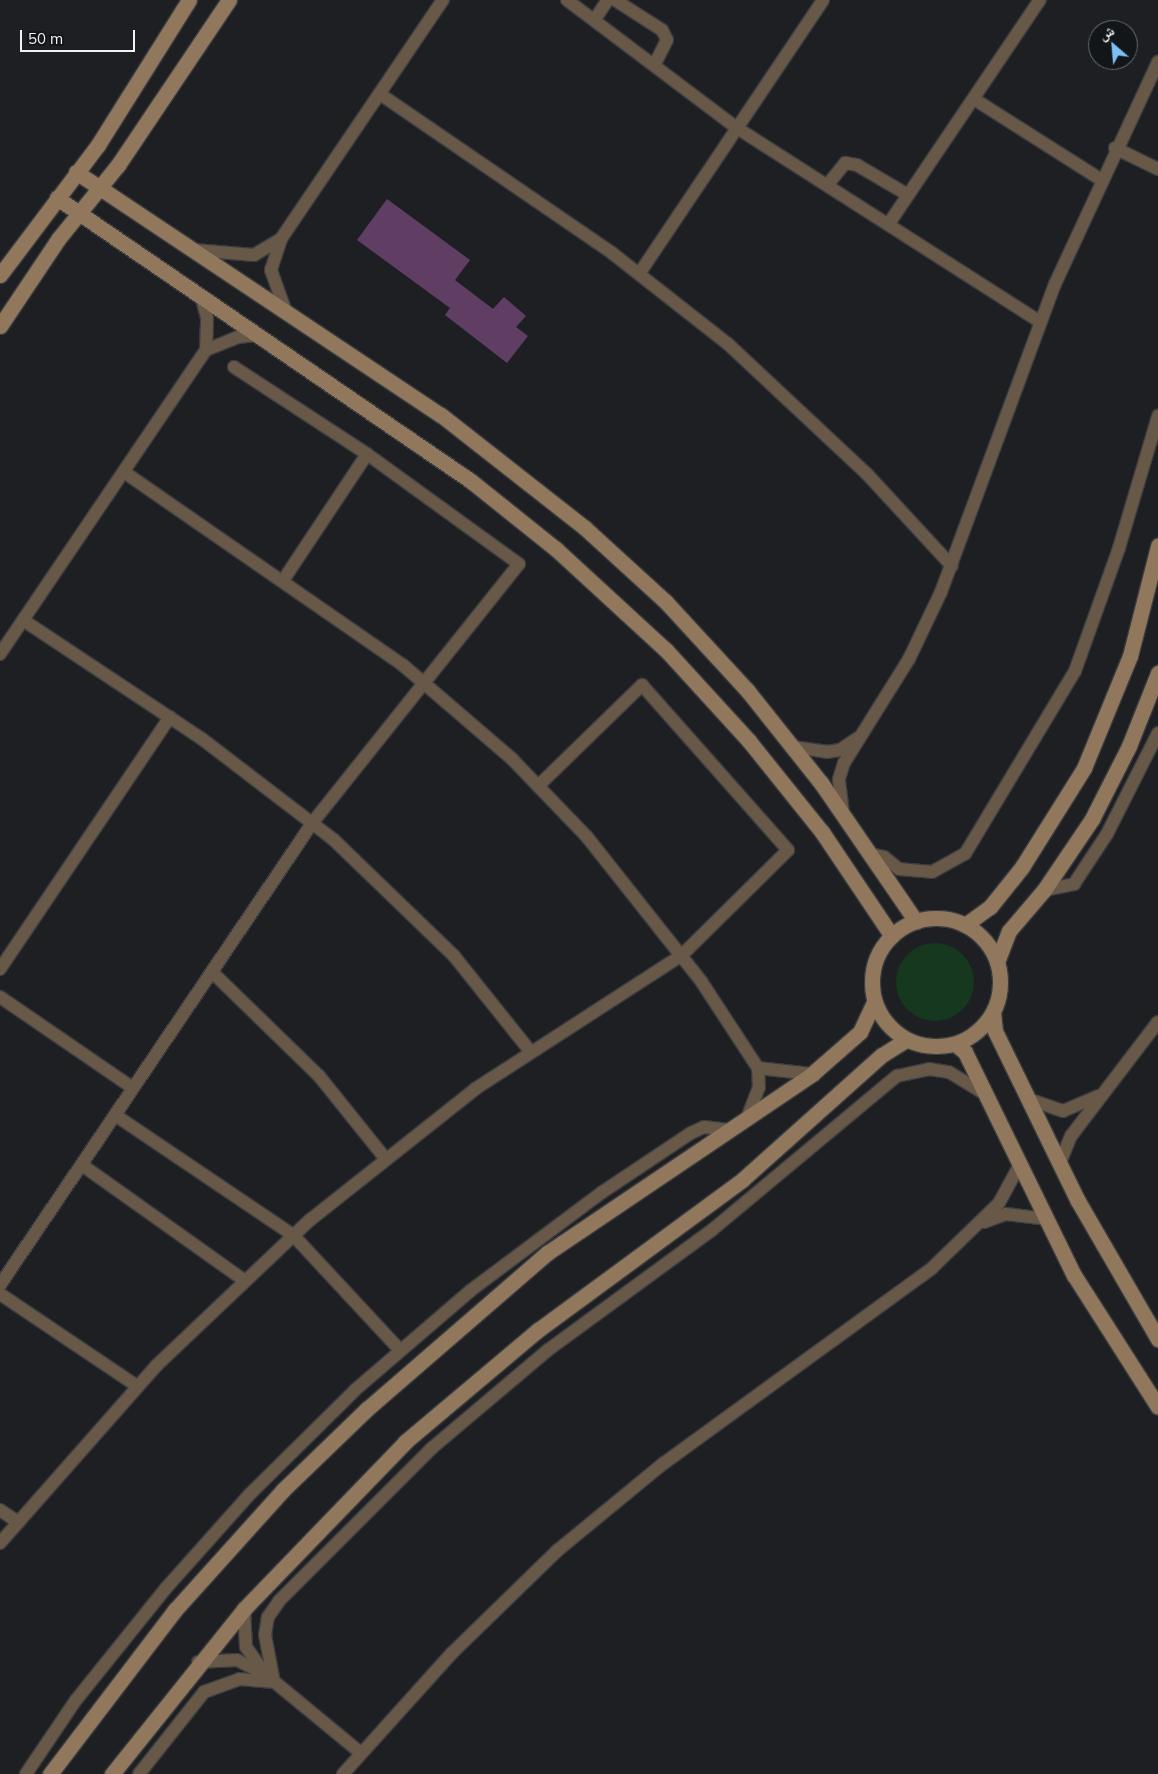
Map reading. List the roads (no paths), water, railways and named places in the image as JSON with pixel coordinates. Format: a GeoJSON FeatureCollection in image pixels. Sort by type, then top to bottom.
{"type":"FeatureCollection","features":[{"type":"Feature","properties":{"kind":"main road"},"geometry":{"type":"LineString","coordinates":[[0,275],[76,172],[189,0]]}},
{"type":"Feature","properties":{"kind":"main road"},"geometry":{"type":"LineString","coordinates":[[0,326],[79,213],[100,188],[229,0]]}},
{"type":"Feature","properties":{"kind":"main road"},"geometry":{"type":"LineString","coordinates":[[76,172],[441,415],[544,493],[666,602],[793,747],[916,921]]}},
{"type":"Feature","properties":{"kind":"main road"},"geometry":{"type":"LineString","coordinates":[[57,198],[471,482],[556,549],[666,650],[749,741],[822,832],[892,936]]}},
{"type":"Feature","properties":{"kind":"main road"},"geometry":{"type":"LineString","coordinates":[[965,925],[990,907],[1022,867],[1084,768],[1130,656],[1158,546]]}},
{"type":"Feature","properties":{"kind":"main road"},"geometry":{"type":"LineString","coordinates":[[997,962],[1009,931],[1044,890],[1112,781],[1158,672]]}},
{"type":"Feature","properties":{"kind":"main road"},"geometry":{"type":"LineString","coordinates":[[50,1774],[175,1610],[283,1490],[367,1409],[547,1253],[622,1198],[746,1120],[812,1074],[860,1032],[874,1002],[874,965],[892,936],[916,921],[941,918],[965,925],[985,940],[997,962],[1000,987],[993,1012],[995,1031],[1107,1256],[1158,1339]]}},
{"type":"Feature","properties":{"kind":"main road"},"geometry":{"type":"LineString","coordinates":[[874,1002],[886,1024],[906,1040],[930,1047],[955,1044],[977,1031],[993,1012]]}},
{"type":"Feature","properties":{"kind":"main road"},"geometry":{"type":"LineString","coordinates":[[112,1774],[198,1662],[244,1609],[399,1449],[490,1368],[711,1205],[882,1055],[906,1040]]}},
{"type":"Feature","properties":{"kind":"main road"},"geometry":{"type":"LineString","coordinates":[[955,1044],[966,1052],[1044,1219],[1116,1345],[1158,1407]]}},
{"type":"Feature","properties":{"kind":"street"},"geometry":{"type":"LineString","coordinates":[[286,312],[271,270],[281,239],[443,0]]}},
{"type":"Feature","properties":{"kind":"street"},"geometry":{"type":"LineString","coordinates":[[567,0],[655,64],[661,74],[737,128],[890,222],[1040,322]]}},
{"type":"Feature","properties":{"kind":"street"},"geometry":{"type":"LineString","coordinates":[[595,20],[608,0]]}},
{"type":"Feature","properties":{"kind":"street"},"geometry":{"type":"LineString","coordinates":[[615,0],[662,30],[667,40],[655,64]]}},
{"type":"Feature","properties":{"kind":"street"},"geometry":{"type":"LineString","coordinates":[[639,274],[823,0]]}},
{"type":"Feature","properties":{"kind":"street"},"geometry":{"type":"LineString","coordinates":[[890,222],[1040,0]]}},
{"type":"Feature","properties":{"kind":"street"},"geometry":{"type":"LineString","coordinates":[[843,816],[839,779],[864,733],[909,659],[952,566],[1040,322],[1100,179],[1158,62]]}},
{"type":"Feature","properties":{"kind":"street"},"geometry":{"type":"LineString","coordinates":[[380,94],[639,274],[776,387],[867,474],[952,566]]}},
{"type":"Feature","properties":{"kind":"street"},"geometry":{"type":"LineString","coordinates":[[974,98],[1100,179]]}},
{"type":"Feature","properties":{"kind":"street"},"geometry":{"type":"LineString","coordinates":[[1115,148],[1158,169]]}},
{"type":"Feature","properties":{"kind":"street"},"geometry":{"type":"LineString","coordinates":[[829,183],[845,163],[857,165],[908,195]]}},
{"type":"Feature","properties":{"kind":"street"},"geometry":{"type":"LineString","coordinates":[[192,250],[254,255],[281,239]]}},
{"type":"Feature","properties":{"kind":"street"},"geometry":{"type":"LineString","coordinates":[[0,654],[206,350],[207,318],[201,296]]}},
{"type":"Feature","properties":{"kind":"street"},"geometry":{"type":"LineString","coordinates":[[206,350],[238,336],[257,336]]}},
{"type":"Feature","properties":{"kind":"street"},"geometry":{"type":"LineString","coordinates":[[0,1285],[313,822],[519,564],[367,454],[234,367]]}},
{"type":"Feature","properties":{"kind":"street"},"geometry":{"type":"LineString","coordinates":[[870,854],[884,857],[900,869],[932,872],[965,854],[1074,670],[1119,548],[1158,416]]}},
{"type":"Feature","properties":{"kind":"street"},"geometry":{"type":"LineString","coordinates":[[284,579],[367,454]]}},
{"type":"Feature","properties":{"kind":"street"},"geometry":{"type":"LineString","coordinates":[[124,472],[284,579],[424,682],[538,786],[587,837],[682,956],[758,1068],[759,1087],[746,1120]]}},
{"type":"Feature","properties":{"kind":"street"},"geometry":{"type":"LineString","coordinates":[[23,620],[170,717],[313,822],[387,888],[454,956],[530,1051]]}},
{"type":"Feature","properties":{"kind":"street"},"geometry":{"type":"LineString","coordinates":[[0,1543],[137,1386],[244,1280],[293,1235],[385,1158],[530,1051],[682,956],[788,850],[642,685],[538,786]]}},
{"type":"Feature","properties":{"kind":"street"},"geometry":{"type":"LineString","coordinates":[[0,968],[170,717]]}},
{"type":"Feature","properties":{"kind":"street"},"geometry":{"type":"LineString","coordinates":[[793,747],[840,750],[864,733]]}},
{"type":"Feature","properties":{"kind":"street"},"geometry":{"type":"LineString","coordinates":[[1044,890],[1074,884],[1111,826],[1158,733]]}},
{"type":"Feature","properties":{"kind":"street"},"geometry":{"type":"LineString","coordinates":[[212,972],[319,1076],[385,1158]]}},
{"type":"Feature","properties":{"kind":"street"},"geometry":{"type":"LineString","coordinates":[[0,997],[133,1088]]}},
{"type":"Feature","properties":{"kind":"street"},"geometry":{"type":"LineString","coordinates":[[1060,1163],[1081,1122],[1158,1022]]}},
{"type":"Feature","properties":{"kind":"street"},"geometry":{"type":"LineString","coordinates":[[758,1068],[788,1075],[812,1074]]}},
{"type":"Feature","properties":{"kind":"street"},"geometry":{"type":"LineString","coordinates":[[270,1678],[265,1635],[268,1617],[279,1601],[432,1448],[540,1356],[747,1202],[890,1080],[929,1069],[949,1072],[986,1094]]}},
{"type":"Feature","properties":{"kind":"street"},"geometry":{"type":"LineString","coordinates":[[1063,1111],[1091,1102],[1108,1088]]}},
{"type":"Feature","properties":{"kind":"street"},"geometry":{"type":"LineString","coordinates":[[1028,1099],[1063,1111],[1081,1122]]}},
{"type":"Feature","properties":{"kind":"street"},"geometry":{"type":"LineString","coordinates":[[115,1115],[293,1235],[400,1350]]}},
{"type":"Feature","properties":{"kind":"street"},"geometry":{"type":"LineString","coordinates":[[26,1774],[109,1658],[218,1528],[320,1424],[400,1350],[524,1248],[630,1173],[704,1127],[729,1130]]}},
{"type":"Feature","properties":{"kind":"street"},"geometry":{"type":"LineString","coordinates":[[82,1165],[244,1280]]}},
{"type":"Feature","properties":{"kind":"street"},"geometry":{"type":"LineString","coordinates":[[343,1774],[360,1753],[492,1612],[579,1532],[672,1457],[884,1306],[981,1223],[1008,1190],[1019,1166]]}},
{"type":"Feature","properties":{"kind":"street"},"geometry":{"type":"LineString","coordinates":[[981,1223],[1006,1214],[1044,1219]]}},
{"type":"Feature","properties":{"kind":"street"},"geometry":{"type":"LineString","coordinates":[[0,1294],[137,1386]]}},
{"type":"Feature","properties":{"kind":"street"},"geometry":{"type":"LineString","coordinates":[[0,1510],[18,1522]]}},
{"type":"Feature","properties":{"kind":"street"},"geometry":{"type":"LineString","coordinates":[[244,1609],[246,1647],[270,1678]]}},
{"type":"Feature","properties":{"kind":"street"},"geometry":{"type":"LineString","coordinates":[[198,1662],[237,1660],[270,1678],[360,1753]]}},
{"type":"Feature","properties":{"kind":"street"},"geometry":{"type":"LineString","coordinates":[[139,1774],[204,1692],[239,1679],[270,1678]]}}]}
